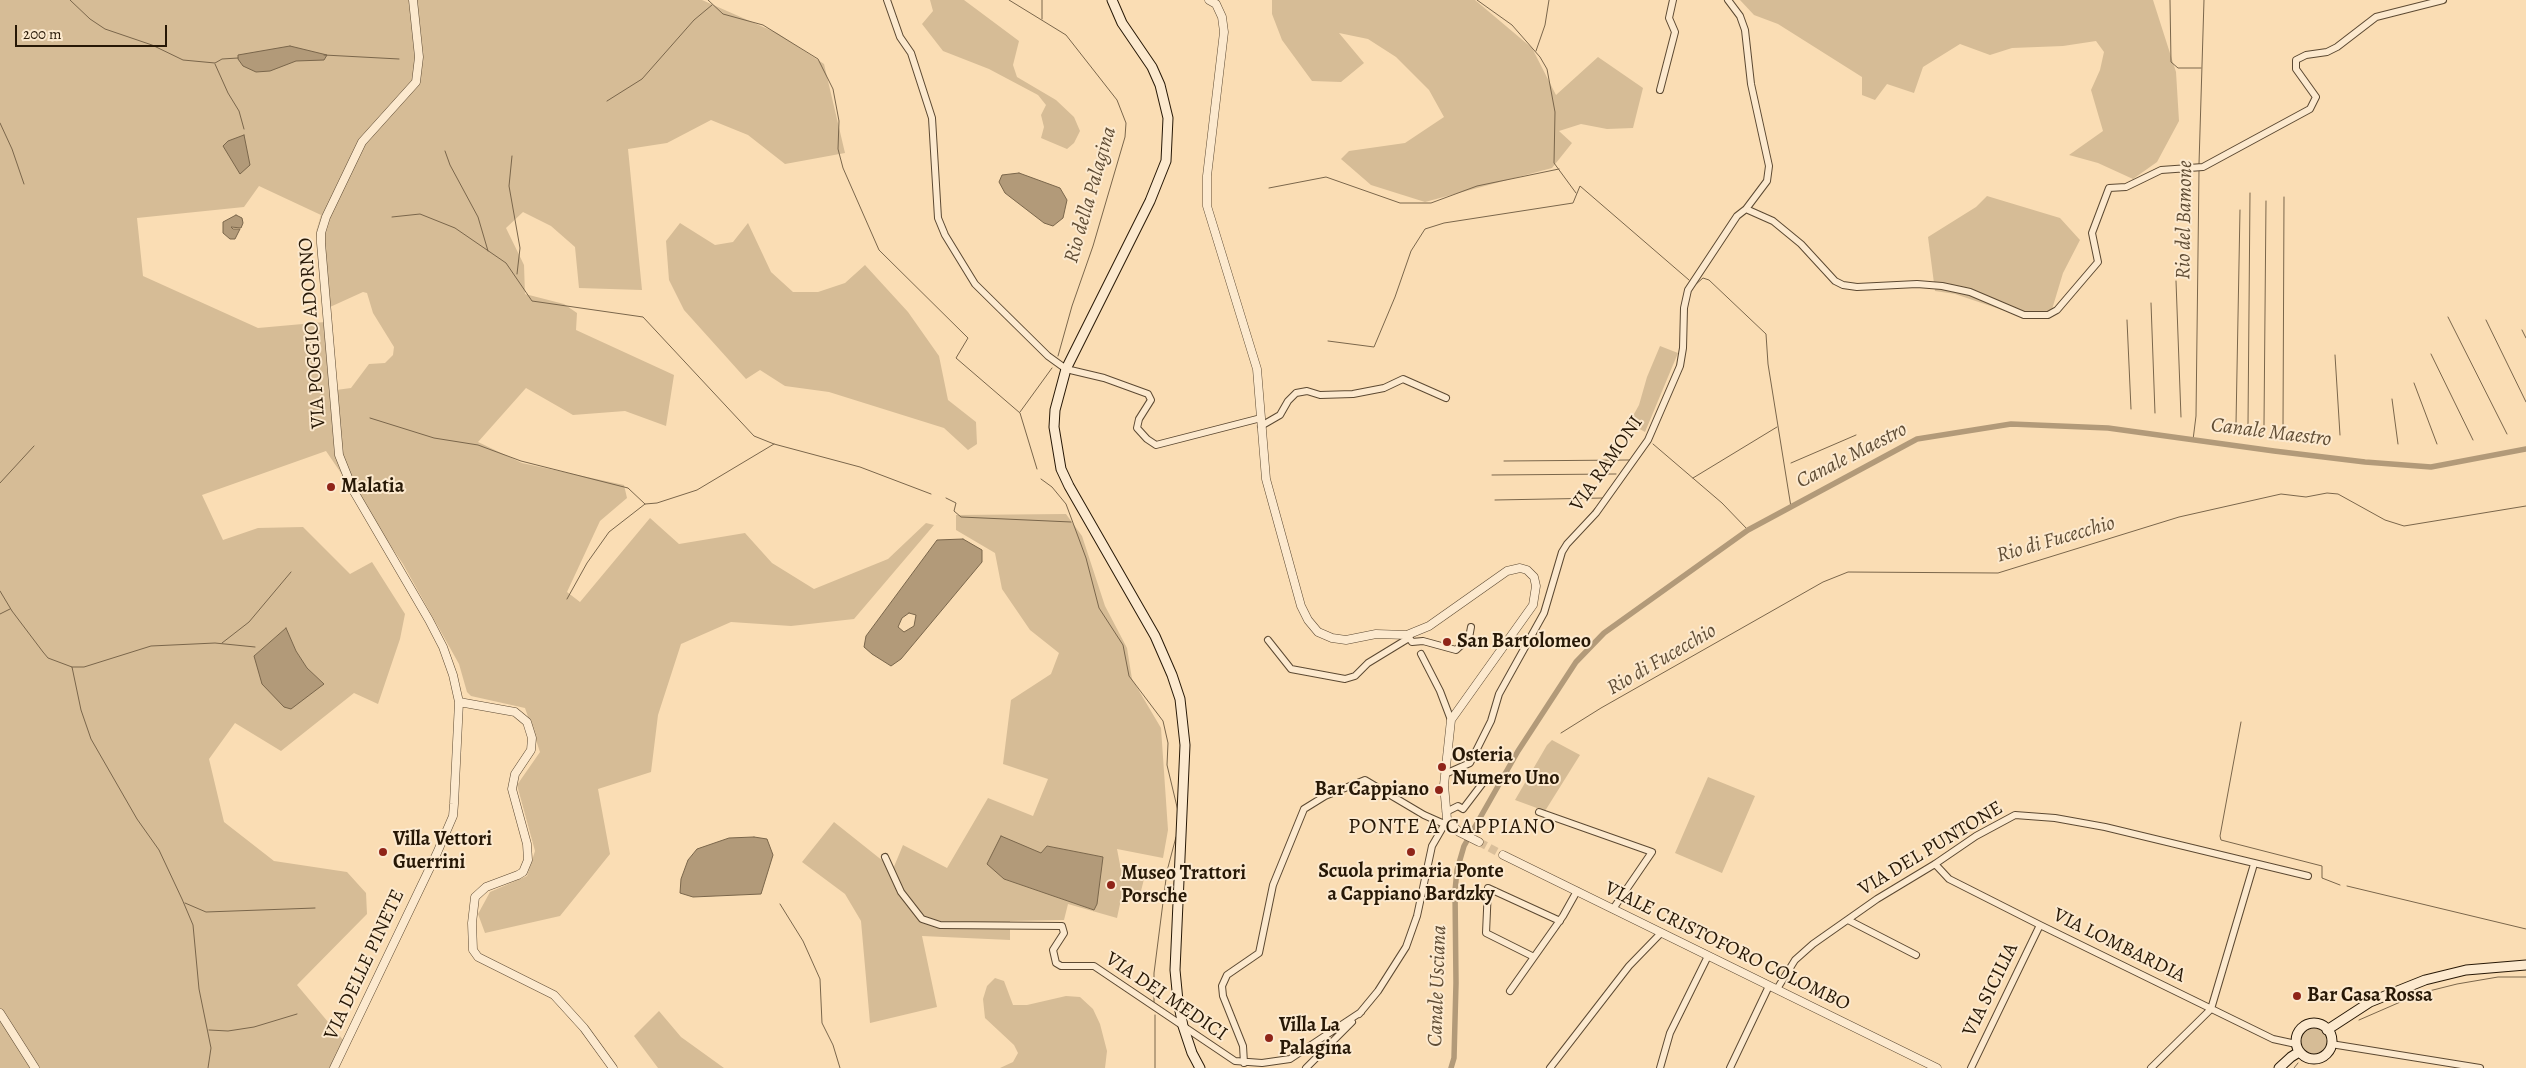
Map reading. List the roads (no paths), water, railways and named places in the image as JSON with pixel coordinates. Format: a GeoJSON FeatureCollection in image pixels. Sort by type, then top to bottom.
{"type":"FeatureCollection","features":[{"type":"Feature","properties":{"kind":"main road"},"geometry":{"type":"LineString","coordinates":[[1112,0],[1122,23],[1152,67],[1166,103],[1169,136],[1166,161],[1150,201],[1066,370],[1056,410],[1054,427],[1061,469],[1155,636],[1180,699],[1185,745],[1175,970],[1183,1026],[1192,1053],[1200,1068]]}},
{"type":"Feature","properties":{"kind":"main road"},"geometry":{"type":"LineString","coordinates":[[2327,1030],[2370,1002],[2425,980],[2466,970],[2526,965]]}},
{"type":"Feature","properties":{"kind":"main road"},"geometry":{"type":"LineString","coordinates":[[2279,1068],[2298,1048],[2299,1032],[2305,1026],[2319,1024],[2327,1030],[2332,1044],[2328,1052],[2320,1058],[2311,1059],[2298,1048]]}},
{"type":"Feature","properties":{"kind":"street","name":"VIA POGGIO ADORNO"},"geometry":{"type":"LineString","coordinates":[[414,0],[419,57],[416,82],[362,142],[330,208],[321,233],[339,455],[361,506],[443,647],[460,702]]}},
{"type":"Feature","properties":{"kind":"street"},"geometry":{"type":"LineString","coordinates":[[887,0],[900,37],[911,53],[932,118],[938,218],[945,235],[975,284],[1048,356],[1066,370],[1104,378],[1148,394],[1151,400],[1139,419],[1137,428],[1147,439],[1156,445],[1261,422],[1280,415],[1288,401],[1296,393],[1302,392],[1320,395],[1353,394],[1384,388],[1402,379],[1446,398]]}},
{"type":"Feature","properties":{"kind":"street"},"geometry":{"type":"LineString","coordinates":[[1209,0],[1216,4],[1222,17],[1224,32],[1207,176],[1207,206],[1257,369],[1266,479],[1301,606],[1308,620],[1318,632],[1332,638],[1346,640],[1376,634],[1423,640],[1456,650],[1470,638],[1471,628]]}},
{"type":"Feature","properties":{"kind":"street"},"geometry":{"type":"LineString","coordinates":[[1660,90],[1675,32],[1669,18],[1673,0]]}},
{"type":"Feature","properties":{"kind":"street","name":"VIA RAMONI"},"geometry":{"type":"LineString","coordinates":[[1446,774],[1470,762],[1491,721],[1499,694],[1544,613],[1562,552],[1596,513],[1648,440],[1680,366],[1684,348],[1684,308],[1688,290],[1737,216],[1746,209],[1767,182],[1769,166],[1751,84],[1745,30],[1740,16],[1728,0]]}},
{"type":"Feature","properties":{"kind":"street"},"geometry":{"type":"LineString","coordinates":[[1746,209],[1773,221],[1801,244],[1835,281],[1842,285],[1857,287],[1917,284],[1942,286],[1970,292],[2024,315],[2048,316],[2057,310],[2098,262],[2092,233],[2109,188],[2126,187],[2161,170],[2203,167],[2310,109],[2316,97],[2296,68],[2296,60],[2332,49],[2376,17],[2442,0]]}},
{"type":"Feature","properties":{"kind":"street"},"geometry":{"type":"LineString","coordinates":[[1268,640],[1291,669],[1345,679],[1355,676],[1368,663],[1429,626],[1507,571],[1520,568],[1527,570],[1534,577],[1536,586],[1532,605],[1451,720]]}},
{"type":"Feature","properties":{"kind":"street"},"geometry":{"type":"LineString","coordinates":[[1306,1068],[1360,1012],[1391,972],[1413,932],[1426,865],[1432,846],[1446,825],[1446,774],[1451,720],[1440,691],[1421,654]]}},
{"type":"Feature","properties":{"kind":"street"},"geometry":{"type":"LineString","coordinates":[[460,702],[515,712],[527,722],[532,738],[531,750],[516,774],[512,789],[527,844],[528,860],[523,872],[486,887],[475,897],[472,923],[473,950],[478,957],[554,995],[584,1028],[613,1068]]}},
{"type":"Feature","properties":{"kind":"street","name":"VIA DELLE PINETE"},"geometry":{"type":"LineString","coordinates":[[334,1068],[453,816],[460,702]]}},
{"type":"Feature","properties":{"kind":"street"},"geometry":{"type":"LineString","coordinates":[[1360,1012],[1290,1059],[1244,1063],[1245,1058],[1241,1038],[1223,996],[1222,986],[1227,975],[1259,954],[1273,885],[1304,809],[1325,796],[1365,780],[1424,815],[1479,842]]}},
{"type":"Feature","properties":{"kind":"street"},"geometry":{"type":"LineString","coordinates":[[1446,812],[1458,806],[1463,809],[1482,784]]}},
{"type":"Feature","properties":{"kind":"street"},"geometry":{"type":"LineString","coordinates":[[1539,812],[1652,852],[1612,909]]}},
{"type":"Feature","properties":{"kind":"street","name":"VIA DEL PUNTONE"},"geometry":{"type":"LineString","coordinates":[[1777,989],[1796,960],[1813,944],[2007,818],[2021,815],[2104,828],[2308,876]]}},
{"type":"Feature","properties":{"kind":"street","name":"VIALE CRISTOFORO COLOMBO"},"geometry":{"type":"LineString","coordinates":[[1503,855],[1937,1068]]}},
{"type":"Feature","properties":{"kind":"street","name":"VIA DEI MEDICI"},"geometry":{"type":"LineString","coordinates":[[884,857],[901,892],[922,920],[940,925],[1062,926],[1064,932],[1053,950],[1056,963],[1061,966],[1094,966],[1228,1058],[1244,1063]]}},
{"type":"Feature","properties":{"kind":"street","name":"VIA LOMBARDIA"},"geometry":{"type":"LineString","coordinates":[[1935,864],[1948,880],[2272,1039],[2298,1048]]}},
{"type":"Feature","properties":{"kind":"street"},"geometry":{"type":"LineString","coordinates":[[2151,1068],[2211,1009],[2254,864]]}},
{"type":"Feature","properties":{"kind":"street"},"geometry":{"type":"LineString","coordinates":[[1534,958],[1486,933],[1488,888],[1560,921]]}},
{"type":"Feature","properties":{"kind":"street"},"geometry":{"type":"LineString","coordinates":[[1510,991],[1560,921],[1577,891]]}},
{"type":"Feature","properties":{"kind":"street"},"geometry":{"type":"LineString","coordinates":[[1848,920],[1916,955]]}},
{"type":"Feature","properties":{"kind":"street","name":"VIA SICILIA"},"geometry":{"type":"LineString","coordinates":[[1971,1068],[2040,925]]}},
{"type":"Feature","properties":{"kind":"street"},"geometry":{"type":"LineString","coordinates":[[1550,1068],[1629,966],[1661,933]]}},
{"type":"Feature","properties":{"kind":"street"},"geometry":{"type":"LineString","coordinates":[[1660,1068],[1670,1033],[1708,956]]}},
{"type":"Feature","properties":{"kind":"street"},"geometry":{"type":"LineString","coordinates":[[1730,1068],[1769,986]]}},
{"type":"Feature","properties":{"kind":"street"},"geometry":{"type":"LineString","coordinates":[[0,1013],[35,1068]]}},
{"type":"Feature","properties":{"kind":"street"},"geometry":{"type":"LineString","coordinates":[[2332,1044],[2480,1068]]}},
{"type":"Feature","properties":{"kind":"waterway"},"geometry":{"type":"LineString","coordinates":[[70,0],[90,19],[105,29],[152,45],[183,60],[215,63],[222,59],[238,58]]}},
{"type":"Feature","properties":{"kind":"waterway"},"geometry":{"type":"LineString","coordinates":[[708,0],[723,14],[763,25],[818,59],[833,89],[839,121],[838,149],[843,168],[879,250],[968,338],[956,358],[1020,413],[1037,469]]}},
{"type":"Feature","properties":{"kind":"waterway","name":"Rio della Palagina"},"geometry":{"type":"LineString","coordinates":[[1009,0],[1066,35],[1117,100],[1126,123],[1125,137],[1058,356]]}},
{"type":"Feature","properties":{"kind":"waterway"},"geometry":{"type":"LineString","coordinates":[[1042,0],[1042,19]]}},
{"type":"Feature","properties":{"kind":"waterway"},"geometry":{"type":"LineString","coordinates":[[1477,0],[1512,25],[1540,57],[1547,69],[1555,112],[1554,163],[1576,193]]}},
{"type":"Feature","properties":{"kind":"waterway"},"geometry":{"type":"LineString","coordinates":[[1536,51],[1545,25],[1549,0]]}},
{"type":"Feature","properties":{"kind":"waterway"},"geometry":{"type":"LineString","coordinates":[[2170,0],[2171,62],[2178,68],[2201,68]]}},
{"type":"Feature","properties":{"kind":"waterway","name":"Rio del Bamone"},"geometry":{"type":"LineString","coordinates":[[2199,164],[2204,0]]}},
{"type":"Feature","properties":{"kind":"waterway"},"geometry":{"type":"LineString","coordinates":[[607,101],[642,79],[694,20],[712,5]]}},
{"type":"Feature","properties":{"kind":"waterway"},"geometry":{"type":"LineString","coordinates":[[324,55],[399,59]]}},
{"type":"Feature","properties":{"kind":"waterway"},"geometry":{"type":"LineString","coordinates":[[215,64],[228,93],[239,111],[244,129]]}},
{"type":"Feature","properties":{"kind":"waterway"},"geometry":{"type":"LineString","coordinates":[[0,123],[12,149],[24,184]]}},
{"type":"Feature","properties":{"kind":"waterway"},"geometry":{"type":"LineString","coordinates":[[445,151],[450,165],[478,217],[488,251]]}},
{"type":"Feature","properties":{"kind":"waterway"},"geometry":{"type":"LineString","coordinates":[[512,156],[509,186],[520,248],[517,274]]}},
{"type":"Feature","properties":{"kind":"waterway"},"geometry":{"type":"LineString","coordinates":[[1269,188],[1326,177],[1400,203],[1431,203],[1477,186],[1559,169]]}},
{"type":"Feature","properties":{"kind":"waterway","name":"Rio del Bamone"},"geometry":{"type":"LineString","coordinates":[[2193,440],[2196,416],[2199,171]]}},
{"type":"Feature","properties":{"kind":"waterway"},"geometry":{"type":"LineString","coordinates":[[1328,341],[1374,347],[1395,297],[1411,251],[1425,229],[1444,223],[1573,203],[1580,186],[1689,280]]}},
{"type":"Feature","properties":{"kind":"waterway"},"geometry":{"type":"LineString","coordinates":[[2248,425],[2250,193]]}},
{"type":"Feature","properties":{"kind":"waterway"},"geometry":{"type":"LineString","coordinates":[[2283,429],[2284,197]]}},
{"type":"Feature","properties":{"kind":"waterway"},"geometry":{"type":"LineString","coordinates":[[2264,425],[2266,201]]}},
{"type":"Feature","properties":{"kind":"waterway"},"geometry":{"type":"LineString","coordinates":[[2236,424],[2240,210]]}},
{"type":"Feature","properties":{"kind":"waterway"},"geometry":{"type":"LineString","coordinates":[[392,217],[420,214],[455,228],[506,263],[532,301],[643,317],[754,436],[774,444],[860,467],[931,494]]}},
{"type":"Feature","properties":{"kind":"waterway"},"geometry":{"type":"LineString","coordinates":[[1695,285],[1703,278],[1709,280],[1766,334],[1768,364],[1791,507]]}},
{"type":"Feature","properties":{"kind":"waterway"},"geometry":{"type":"LineString","coordinates":[[2176,281],[2181,417]]}},
{"type":"Feature","properties":{"kind":"waterway"},"geometry":{"type":"LineString","coordinates":[[2151,303],[2155,413]]}},
{"type":"Feature","properties":{"kind":"waterway"},"geometry":{"type":"LineString","coordinates":[[2448,317],[2507,434]]}},
{"type":"Feature","properties":{"kind":"waterway"},"geometry":{"type":"LineString","coordinates":[[2127,320],[2131,409]]}},
{"type":"Feature","properties":{"kind":"waterway"},"geometry":{"type":"LineString","coordinates":[[2486,320],[2526,402]]}},
{"type":"Feature","properties":{"kind":"waterway"},"geometry":{"type":"LineString","coordinates":[[2522,330],[2526,338]]}},
{"type":"Feature","properties":{"kind":"waterway"},"geometry":{"type":"LineString","coordinates":[[2431,354],[2473,440]]}},
{"type":"Feature","properties":{"kind":"waterway"},"geometry":{"type":"LineString","coordinates":[[2335,355],[2340,435]]}},
{"type":"Feature","properties":{"kind":"waterway","name":"Rio della Palagina"},"geometry":{"type":"LineString","coordinates":[[1020,412],[1052,368]]}},
{"type":"Feature","properties":{"kind":"waterway"},"geometry":{"type":"LineString","coordinates":[[2414,383],[2437,444]]}},
{"type":"Feature","properties":{"kind":"waterway"},"geometry":{"type":"LineString","coordinates":[[2392,399],[2398,444]]}},
{"type":"Feature","properties":{"kind":"waterway"},"geometry":{"type":"LineString","coordinates":[[370,418],[434,438],[478,445],[521,461],[628,488],[645,504]]}},
{"type":"Feature","properties":{"kind":"waterway","name":"Canale Maestro"},"geometry":{"type":"LineString","coordinates":[[1451,1068],[1454,1058],[1456,983],[1455,891],[1457,870],[1464,846],[1518,751],[1576,662],[1604,633],[1748,530],[1917,439],[2011,424],[2108,428],[2365,462],[2431,467],[2526,449]]}},
{"type":"Feature","properties":{"kind":"waterway"},"geometry":{"type":"LineString","coordinates":[[1693,478],[1777,427]]}},
{"type":"Feature","properties":{"kind":"waterway"},"geometry":{"type":"LineString","coordinates":[[1791,463],[1856,435]]}},
{"type":"Feature","properties":{"kind":"waterway"},"geometry":{"type":"LineString","coordinates":[[567,599],[587,563],[609,532],[645,504],[657,503],[697,490],[774,444]]}},
{"type":"Feature","properties":{"kind":"waterway"},"geometry":{"type":"LineString","coordinates":[[1653,444],[1722,503],[1748,530]]}},
{"type":"Feature","properties":{"kind":"waterway"},"geometry":{"type":"LineString","coordinates":[[0,483],[34,446]]}},
{"type":"Feature","properties":{"kind":"waterway"},"geometry":{"type":"LineString","coordinates":[[1504,461],[1630,460]]}},
{"type":"Feature","properties":{"kind":"waterway"},"geometry":{"type":"LineString","coordinates":[[1492,475],[1616,474]]}},
{"type":"Feature","properties":{"kind":"waterway","name":"Rio della Palagina"},"geometry":{"type":"LineString","coordinates":[[1041,479],[1052,487],[1066,504],[1086,558],[1099,608],[1123,645],[1129,676],[1163,721],[1168,743],[1167,765],[1178,811]]}},
{"type":"Feature","properties":{"kind":"waterway","name":"Rio di Fucecchio"},"geometry":{"type":"LineString","coordinates":[[1561,733],[1601,708],[1823,582],[1848,572],[1998,573],[2179,517],[2281,494],[2306,497],[2327,493],[2338,494],[2385,520],[2404,526],[2526,506]]}},
{"type":"Feature","properties":{"kind":"waterway"},"geometry":{"type":"LineString","coordinates":[[946,498],[956,503],[954,511],[961,517],[1071,522]]}},
{"type":"Feature","properties":{"kind":"waterway"},"geometry":{"type":"LineString","coordinates":[[1495,500],[1604,498]]}},
{"type":"Feature","properties":{"kind":"waterway"},"geometry":{"type":"LineString","coordinates":[[1586,519],[1598,505]]}},
{"type":"Feature","properties":{"kind":"waterway"},"geometry":{"type":"LineString","coordinates":[[222,643],[249,622],[291,572]]}},
{"type":"Feature","properties":{"kind":"waterway"},"geometry":{"type":"LineString","coordinates":[[0,591],[12,611],[48,658],[72,667],[81,710],[91,739],[137,819],[159,850],[182,899],[193,925],[199,989],[211,1048],[208,1068]]}},
{"type":"Feature","properties":{"kind":"waterway"},"geometry":{"type":"LineString","coordinates":[[0,614],[10,609]]}},
{"type":"Feature","properties":{"kind":"waterway"},"geometry":{"type":"LineString","coordinates":[[72,667],[84,667],[151,646],[215,643],[255,647]]}},
{"type":"Feature","properties":{"kind":"waterway"},"geometry":{"type":"LineString","coordinates":[[2241,722],[2220,836],[2221,840],[2322,866],[2322,878],[2340,885]]}},
{"type":"Feature","properties":{"kind":"waterway","name":"Rio della Palagina"},"geometry":{"type":"LineString","coordinates":[[1154,1002],[1154,973],[1167,871],[1176,837]]}},
{"type":"Feature","properties":{"kind":"waterway"},"geometry":{"type":"LineString","coordinates":[[2347,886],[2526,929]]}},
{"type":"Feature","properties":{"kind":"waterway"},"geometry":{"type":"LineString","coordinates":[[185,903],[206,912],[315,908]]}},
{"type":"Feature","properties":{"kind":"waterway"},"geometry":{"type":"LineString","coordinates":[[780,904],[803,941],[820,979],[822,1023],[833,1045],[840,1068]]}},
{"type":"Feature","properties":{"kind":"waterway"},"geometry":{"type":"LineString","coordinates":[[2359,1020],[2421,993],[2498,977],[2526,977]]}},
{"type":"Feature","properties":{"kind":"waterway"},"geometry":{"type":"LineString","coordinates":[[209,1030],[228,1031],[254,1027],[297,1014]]}},
{"type":"Feature","properties":{"kind":"waterway","name":"Rio della Palagina"},"geometry":{"type":"LineString","coordinates":[[1155,1015],[1155,1068]]}},
{"type":"Feature","properties":{"kind":"waterway"},"geometry":{"type":"LineString","coordinates":[[2294,1068],[2298,1063]]}},
{"type":"Feature","properties":{"kind":"tunnel"},"geometry":{"type":"LineString","coordinates":[[1479,842],[1503,855]]}},
{"type":"Feature","properties":{"kind":"place","name":"Malatia"},"geometry":{"type":"Point","coordinates":[331,487]}},
{"type":"Feature","properties":{"kind":"place","name":"San Bartolomeo"},"geometry":{"type":"Point","coordinates":[1447,642]}},
{"type":"Feature","properties":{"kind":"place","name":"Osteria Numero Uno"},"geometry":{"type":"Point","coordinates":[1442,767]}},
{"type":"Feature","properties":{"kind":"place","name":"Bar Cappiano"},"geometry":{"type":"Point","coordinates":[1439,790]}},
{"type":"Feature","properties":{"kind":"place","name":"Villa Vettori Guerrini"},"geometry":{"type":"Point","coordinates":[383,852]}},
{"type":"Feature","properties":{"kind":"place","name":"Scuola primaria Ponte a Cappiano Bardzky"},"geometry":{"type":"Point","coordinates":[1411,852]}},
{"type":"Feature","properties":{"kind":"place","name":"Museo Trattori Porsche"},"geometry":{"type":"Point","coordinates":[1111,885]}},
{"type":"Feature","properties":{"kind":"place","name":"Bar Casa Rossa"},"geometry":{"type":"Point","coordinates":[2297,996]}},
{"type":"Feature","properties":{"kind":"place","name":"Villa La Palagina"},"geometry":{"type":"Point","coordinates":[1269,1038]}},
{"type":"Feature","properties":{"kind":"district","name":"PONTE A CAPPIANO"},"geometry":{"type":"Point","coordinates":[1452,828]}},
{"type":"Feature","properties":{"kind":"water label","name":"Canale Usciana"},"geometry":{"type":"Point","coordinates":[1438,986]}}]}
